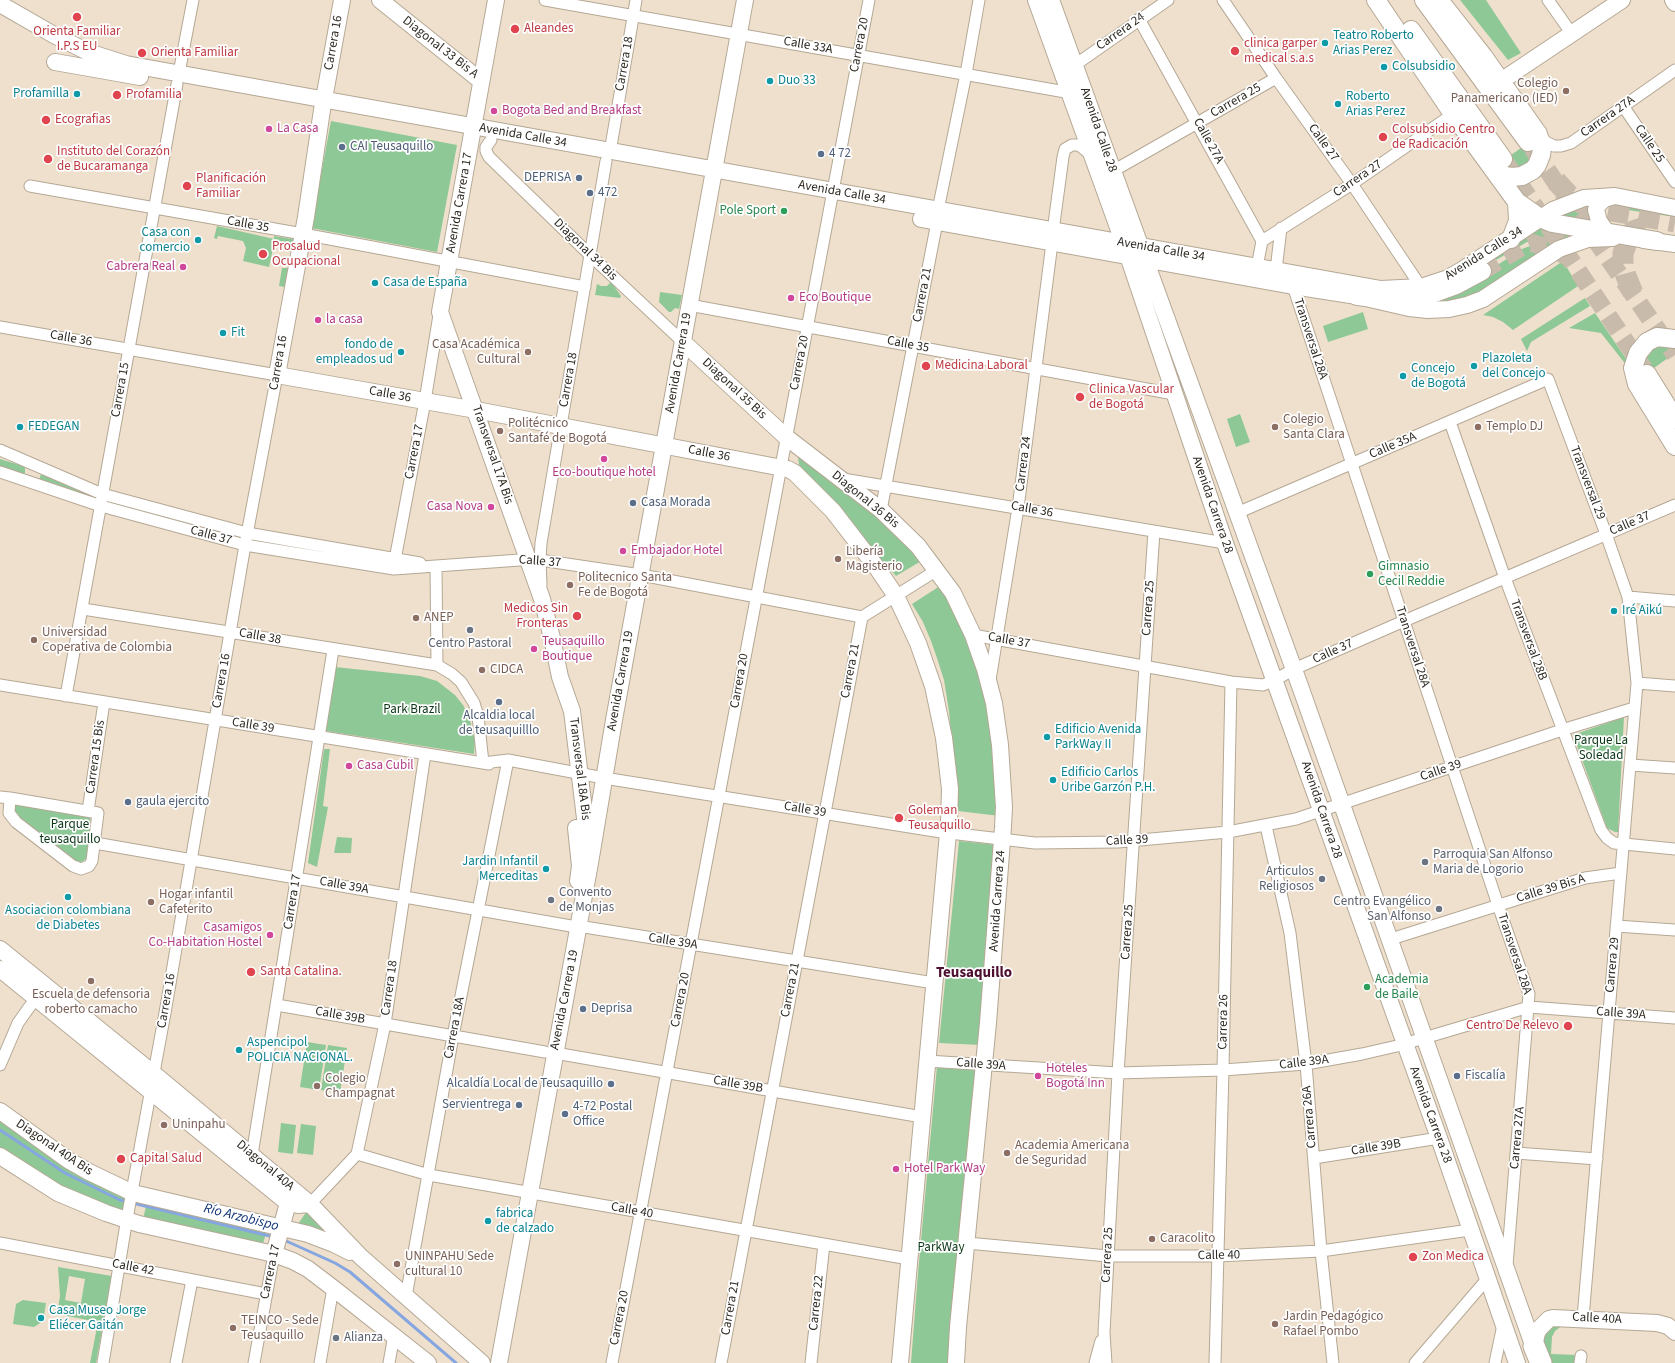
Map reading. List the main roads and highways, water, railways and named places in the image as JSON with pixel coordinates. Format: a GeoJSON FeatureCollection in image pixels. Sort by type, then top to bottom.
{"type":"FeatureCollection","features":[{"type":"Feature","properties":{"kind":"main road","name":"Carrera 16"},"geometry":{"type":"LineString","coordinates":[[277,375],[303,234],[323,105],[342,0]]}},
{"type":"Feature","properties":{"kind":"main road","name":"Diagonal 33 Bis A"},"geometry":{"type":"LineString","coordinates":[[380,0],[481,80]]}},
{"type":"Feature","properties":{"kind":"main road","name":"Avenida Carrera 17"},"geometry":{"type":"LineString","coordinates":[[440,312],[496,0]]}},
{"type":"Feature","properties":{"kind":"main road","name":"Avenida Carrera 19"},"geometry":{"type":"LineString","coordinates":[[500,1363],[525,1192],[574,926],[584,860],[604,778],[745,0]]}},
{"type":"Feature","properties":{"kind":"main road","name":"Avenida Calle 28"},"geometry":{"type":"LineString","coordinates":[[1036,0],[1071,93],[1126,250]]}},
{"type":"Feature","properties":{"kind":"main road","name":"Avenida Calle 28"},"geometry":{"type":"LineString","coordinates":[[1051,0],[1143,253]]}},
{"type":"Feature","properties":{"kind":"main road"},"geometry":{"type":"LineString","coordinates":[[1376,0],[1453,114],[1498,163],[1517,202],[1518,221],[1511,239]]}},
{"type":"Feature","properties":{"kind":"main road"},"geometry":{"type":"LineString","coordinates":[[1389,0],[1498,163],[1505,176],[1522,176],[1533,170],[1537,166],[1542,148],[1424,0]]}},
{"type":"Feature","properties":{"kind":"main road"},"geometry":{"type":"LineString","coordinates":[[1439,0],[1501,81],[1533,138]]}},
{"type":"Feature","properties":{"kind":"main road"},"geometry":{"type":"LineString","coordinates":[[1501,81],[1622,0]]}},
{"type":"Feature","properties":{"kind":"main road","name":"Avenida Calle 34"},"geometry":{"type":"LineString","coordinates":[[0,4],[54,35],[88,52],[178,79]]}},
{"type":"Feature","properties":{"kind":"main road","name":"Avenida Calle 34"},"geometry":{"type":"LineString","coordinates":[[55,62],[178,79],[1143,253],[1292,286],[1357,296],[1408,308],[1428,310],[1449,309],[1467,305],[1483,299],[1559,249],[1577,242],[1595,238],[1619,238],[1675,244]]}},
{"type":"Feature","properties":{"kind":"main road","name":"Avenida Calle 34"},"geometry":{"type":"LineString","coordinates":[[472,132],[491,140],[608,156]]}},
{"type":"Feature","properties":{"kind":"main road","name":"Avenida Calle 34"},"geometry":{"type":"LineString","coordinates":[[1143,253],[1257,267],[1381,289],[1422,287],[1448,278],[1511,239],[1540,218],[1573,201],[1593,196],[1615,196],[1675,208]]}},
{"type":"Feature","properties":{"kind":"main road"},"geometry":{"type":"LineString","coordinates":[[1607,233],[1599,221],[1596,210],[1598,205],[1604,199],[1615,196]]}},
{"type":"Feature","properties":{"kind":"main road"},"geometry":{"type":"LineString","coordinates":[[1517,202],[1540,218],[1560,225],[1657,241]]}},
{"type":"Feature","properties":{"kind":"main road","name":"Avenida Carrera 28"},"geometry":{"type":"LineString","coordinates":[[1126,250],[1225,542],[1439,1138],[1516,1363]]}},
{"type":"Feature","properties":{"kind":"main road","name":"Avenida Carrera 28"},"geometry":{"type":"LineString","coordinates":[[1143,253],[1391,939],[1424,1038],[1538,1357]]}},
{"type":"Feature","properties":{"kind":"main road"},"geometry":{"type":"LineString","coordinates":[[1357,296],[1388,299],[1426,296],[1456,285],[1482,271]]}},
{"type":"Feature","properties":{"kind":"main road","name":"Transversal 17A Bis"},"geometry":{"type":"LineString","coordinates":[[440,312],[476,410],[534,559],[542,599]]}},
{"type":"Feature","properties":{"kind":"main road"},"geometry":{"type":"LineString","coordinates":[[1675,338],[1657,337],[1647,342],[1638,353],[1633,368],[1637,384],[1675,446]]}},
{"type":"Feature","properties":{"kind":"main road","name":"Diagonal 35 Bis"},"geometry":{"type":"LineString","coordinates":[[683,342],[786,437]]}},
{"type":"Feature","properties":{"kind":"main road"},"geometry":{"type":"LineString","coordinates":[[1647,374],[1675,419]]}},
{"type":"Feature","properties":{"kind":"main road","name":"Calle 36"},"geometry":{"type":"LineString","coordinates":[[277,375],[476,410],[780,467]]}},
{"type":"Feature","properties":{"kind":"main road","name":"Diagonal 36 Bis"},"geometry":{"type":"LineString","coordinates":[[786,437],[881,510],[918,546],[937,570]]}},
{"type":"Feature","properties":{"kind":"main road","name":"Diagonal 36 Bis"},"geometry":{"type":"LineString","coordinates":[[780,467],[795,473],[832,511],[877,568],[896,596],[928,667],[940,713],[944,738],[950,789],[948,833],[900,1363]]}},
{"type":"Feature","properties":{"kind":"main road","name":"Avenida Carrera 24"},"geometry":{"type":"LineString","coordinates":[[937,570],[953,593],[973,635],[986,669],[1000,745],[1004,807],[984,1065],[966,1243],[956,1363]]}},
{"type":"Feature","properties":{"kind":"main road","name":"Transversal 18A Bis"},"geometry":{"type":"LineString","coordinates":[[542,599],[560,677],[575,775],[584,860]]}},
{"type":"Feature","properties":{"kind":"main road","name":"Diagonal 40A"},"geometry":{"type":"LineString","coordinates":[[0,949],[154,1074],[310,1204],[360,1257],[482,1363]]}},
{"type":"Feature","properties":{"kind":"main road","name":"Diagonal 40A"},"geometry":{"type":"LineString","coordinates":[[0,969],[288,1203]]}},
{"type":"Feature","properties":{"kind":"main road","name":"Diagonal 40A Bis"},"geometry":{"type":"LineString","coordinates":[[0,1111],[68,1160],[132,1195],[322,1239],[360,1257]]}},
{"type":"Feature","properties":{"kind":"main road"},"geometry":{"type":"LineString","coordinates":[[0,1156],[58,1193],[85,1205],[128,1219],[275,1251],[308,1269],[428,1363]]}},
{"type":"Feature","properties":{"kind":"main road","name":"Avenida Carrera 19"},"geometry":{"type":"LineString","coordinates":[[488,1363],[525,1192]]}},
{"type":"Feature","properties":{"kind":"main road"},"geometry":{"type":"LineString","coordinates":[[288,1203],[298,1205],[310,1204]]}},
{"type":"Feature","properties":{"kind":"main road","name":"Carrera 17"},"geometry":{"type":"LineString","coordinates":[[275,1251],[288,1203]]}},
{"type":"Feature","properties":{"kind":"main road","name":"Calle 40A"},"geometry":{"type":"LineString","coordinates":[[1538,1357],[1537,1333],[1549,1319],[1565,1317],[1657,1323],[1668,1326],[1675,1332]]}},
{"type":"Feature","properties":{"kind":"waterway","name":"Río Arzobispo"},"geometry":{"type":"LineString","coordinates":[[0,1130],[65,1173],[120,1200],[274,1237]]}},
{"type":"Feature","properties":{"kind":"waterway","name":"Río Arzobispo"},"geometry":{"type":"LineString","coordinates":[[284,1240],[335,1263],[350,1272],[456,1363]]}},
{"type":"Feature","properties":{"kind":"tunnel"},"geometry":{"type":"LineString","coordinates":[[1532,148],[1675,355]]}},
{"type":"Feature","properties":{"kind":"tunnel"},"geometry":{"type":"LineString","coordinates":[[1503,159],[1644,369]]}},
{"type":"Feature","properties":{"kind":"tunnel"},"geometry":{"type":"LineString","coordinates":[[1556,181],[1569,195],[1589,207],[1675,222]]}},
{"type":"Feature","properties":{"kind":"tunnel"},"geometry":{"type":"LineString","coordinates":[[1633,293],[1623,265],[1623,253],[1633,231],[1645,227]]}},
{"type":"Feature","properties":{"kind":"tunnel"},"geometry":{"type":"LineString","coordinates":[[1482,271],[1522,247],[1532,243],[1553,249],[1570,258]]}},
{"type":"Feature","properties":{"kind":"place","name":"Orienta Familiar I.P.S EU"},"geometry":{"type":"Point","coordinates":[77,17]}},
{"type":"Feature","properties":{"kind":"place","name":"Aleandes"},"geometry":{"type":"Point","coordinates":[515,29]}},
{"type":"Feature","properties":{"kind":"place","name":"Teatro Roberto Arias Perez"},"geometry":{"type":"Point","coordinates":[1325,43]}},
{"type":"Feature","properties":{"kind":"place","name":"clinica garper medical s.a.s"},"geometry":{"type":"Point","coordinates":[1235,51]}},
{"type":"Feature","properties":{"kind":"place","name":"Orienta Familiar"},"geometry":{"type":"Point","coordinates":[142,53]}},
{"type":"Feature","properties":{"kind":"place","name":"Colsubsidio"},"geometry":{"type":"Point","coordinates":[1384,67]}},
{"type":"Feature","properties":{"kind":"place","name":"Duo 33"},"geometry":{"type":"Point","coordinates":[770,81]}},
{"type":"Feature","properties":{"kind":"place","name":"Colegio Panamericano (IED)"},"geometry":{"type":"Point","coordinates":[1566,91]}},
{"type":"Feature","properties":{"kind":"place","name":"Profamilla"},"geometry":{"type":"Point","coordinates":[77,94]}},
{"type":"Feature","properties":{"kind":"place","name":"Profamilia"},"geometry":{"type":"Point","coordinates":[117,95]}},
{"type":"Feature","properties":{"kind":"place","name":"Roberto Arias Perez"},"geometry":{"type":"Point","coordinates":[1338,104]}},
{"type":"Feature","properties":{"kind":"place","name":"Bogota Bed and Breakfast"},"geometry":{"type":"Point","coordinates":[494,111]}},
{"type":"Feature","properties":{"kind":"place","name":"Ecografias"},"geometry":{"type":"Point","coordinates":[46,120]}},
{"type":"Feature","properties":{"kind":"place","name":"La Casa"},"geometry":{"type":"Point","coordinates":[269,129]}},
{"type":"Feature","properties":{"kind":"place","name":"Colsubsidio Centro de Radicación"},"geometry":{"type":"Point","coordinates":[1383,137]}},
{"type":"Feature","properties":{"kind":"place","name":"CAI Teusaquillo"},"geometry":{"type":"Point","coordinates":[342,147]}},
{"type":"Feature","properties":{"kind":"place","name":"4 72"},"geometry":{"type":"Point","coordinates":[821,154]}},
{"type":"Feature","properties":{"kind":"place","name":"Instituto del Corazón de Bucaramanga"},"geometry":{"type":"Point","coordinates":[48,159]}},
{"type":"Feature","properties":{"kind":"place","name":"DEPRISA"},"geometry":{"type":"Point","coordinates":[579,178]}},
{"type":"Feature","properties":{"kind":"place","name":"Planificación Familiar"},"geometry":{"type":"Point","coordinates":[187,186]}},
{"type":"Feature","properties":{"kind":"place","name":"472"},"geometry":{"type":"Point","coordinates":[590,193]}},
{"type":"Feature","properties":{"kind":"place","name":"Pole Sport"},"geometry":{"type":"Point","coordinates":[784,211]}},
{"type":"Feature","properties":{"kind":"place","name":"Casa con comercio"},"geometry":{"type":"Point","coordinates":[198,240]}},
{"type":"Feature","properties":{"kind":"place","name":"Prosalud Ocupacional"},"geometry":{"type":"Point","coordinates":[263,254]}},
{"type":"Feature","properties":{"kind":"place","name":"Cabrera Real"},"geometry":{"type":"Point","coordinates":[183,267]}},
{"type":"Feature","properties":{"kind":"place","name":"Casa de España"},"geometry":{"type":"Point","coordinates":[375,283]}},
{"type":"Feature","properties":{"kind":"place","name":"Eco Boutique"},"geometry":{"type":"Point","coordinates":[791,298]}},
{"type":"Feature","properties":{"kind":"place","name":"la casa"},"geometry":{"type":"Point","coordinates":[318,320]}},
{"type":"Feature","properties":{"kind":"place","name":"Fit"},"geometry":{"type":"Point","coordinates":[223,333]}},
{"type":"Feature","properties":{"kind":"place","name":"fondo de empleados ud"},"geometry":{"type":"Point","coordinates":[401,352]}},
{"type":"Feature","properties":{"kind":"place","name":"Casa Académica Cultural"},"geometry":{"type":"Point","coordinates":[528,352]}},
{"type":"Feature","properties":{"kind":"place","name":"Medicina Laboral"},"geometry":{"type":"Point","coordinates":[926,366]}},
{"type":"Feature","properties":{"kind":"place","name":"Plazoleta del Concejo"},"geometry":{"type":"Point","coordinates":[1474,366]}},
{"type":"Feature","properties":{"kind":"place","name":"Concejo de Bogotá"},"geometry":{"type":"Point","coordinates":[1403,376]}},
{"type":"Feature","properties":{"kind":"place","name":"Clinica Vascular de Bogotá"},"geometry":{"type":"Point","coordinates":[1080,397]}},
{"type":"Feature","properties":{"kind":"place","name":"FEDEGAN"},"geometry":{"type":"Point","coordinates":[20,427]}},
{"type":"Feature","properties":{"kind":"place","name":"Colegio Santa Clara"},"geometry":{"type":"Point","coordinates":[1275,427]}},
{"type":"Feature","properties":{"kind":"place","name":"Templo DJ"},"geometry":{"type":"Point","coordinates":[1478,427]}},
{"type":"Feature","properties":{"kind":"place","name":"Politécnico Santafé de Bogotá"},"geometry":{"type":"Point","coordinates":[500,431]}},
{"type":"Feature","properties":{"kind":"place","name":"Eco-boutique hotel"},"geometry":{"type":"Point","coordinates":[604,459]}},
{"type":"Feature","properties":{"kind":"place","name":"Casa Morada"},"geometry":{"type":"Point","coordinates":[633,503]}},
{"type":"Feature","properties":{"kind":"place","name":"Casa Nova"},"geometry":{"type":"Point","coordinates":[491,507]}},
{"type":"Feature","properties":{"kind":"place","name":"Embajador Hotel"},"geometry":{"type":"Point","coordinates":[623,551]}},
{"type":"Feature","properties":{"kind":"place","name":"Libería Magisterio"},"geometry":{"type":"Point","coordinates":[838,559]}},
{"type":"Feature","properties":{"kind":"place","name":"Gimnasio Cecil Reddie"},"geometry":{"type":"Point","coordinates":[1370,574]}},
{"type":"Feature","properties":{"kind":"place","name":"Politecnico Santa Fe de Bogotá"},"geometry":{"type":"Point","coordinates":[570,585]}},
{"type":"Feature","properties":{"kind":"place","name":"Iré Aikú"},"geometry":{"type":"Point","coordinates":[1614,611]}},
{"type":"Feature","properties":{"kind":"place","name":"Medicos Sin Fronteras"},"geometry":{"type":"Point","coordinates":[577,616]}},
{"type":"Feature","properties":{"kind":"place","name":"ANEP"},"geometry":{"type":"Point","coordinates":[416,618]}},
{"type":"Feature","properties":{"kind":"place","name":"Centro Pastoral"},"geometry":{"type":"Point","coordinates":[470,630]}},
{"type":"Feature","properties":{"kind":"place","name":"Universidad Coperativa de Colombia"},"geometry":{"type":"Point","coordinates":[34,640]}},
{"type":"Feature","properties":{"kind":"place","name":"Teusaquillo Boutique"},"geometry":{"type":"Point","coordinates":[534,649]}},
{"type":"Feature","properties":{"kind":"place","name":"CIDCA"},"geometry":{"type":"Point","coordinates":[482,670]}},
{"type":"Feature","properties":{"kind":"place","name":"Alcaldia local de teusaquilllo"},"geometry":{"type":"Point","coordinates":[499,702]}},
{"type":"Feature","properties":{"kind":"place","name":"Edificio Avenida ParkWay II"},"geometry":{"type":"Point","coordinates":[1047,737]}},
{"type":"Feature","properties":{"kind":"place","name":"Casa Cubil"},"geometry":{"type":"Point","coordinates":[349,766]}},
{"type":"Feature","properties":{"kind":"place","name":"Edificio Carlos Uribe Garzón P.H."},"geometry":{"type":"Point","coordinates":[1053,780]}},
{"type":"Feature","properties":{"kind":"place","name":"gaula ejercito"},"geometry":{"type":"Point","coordinates":[128,802]}},
{"type":"Feature","properties":{"kind":"place","name":"Goleman Teusaquillo"},"geometry":{"type":"Point","coordinates":[899,818]}},
{"type":"Feature","properties":{"kind":"place","name":"Parroquia San Alfonso Maria de Logorio"},"geometry":{"type":"Point","coordinates":[1425,862]}},
{"type":"Feature","properties":{"kind":"place","name":"Jardin Infantil Merceditas"},"geometry":{"type":"Point","coordinates":[546,869]}},
{"type":"Feature","properties":{"kind":"place","name":"Articulos Religiosos"},"geometry":{"type":"Point","coordinates":[1322,879]}},
{"type":"Feature","properties":{"kind":"place","name":"Asociacion colombiana de Diabetes"},"geometry":{"type":"Point","coordinates":[68,897]}},
{"type":"Feature","properties":{"kind":"place","name":"Convento de Monjas"},"geometry":{"type":"Point","coordinates":[551,900]}},
{"type":"Feature","properties":{"kind":"place","name":"Hogar infantil Cafeterito"},"geometry":{"type":"Point","coordinates":[151,902]}},
{"type":"Feature","properties":{"kind":"place","name":"Centro Evangélico San Alfonso"},"geometry":{"type":"Point","coordinates":[1439,909]}},
{"type":"Feature","properties":{"kind":"place","name":"Casamigos Co-Habitation Hostel"},"geometry":{"type":"Point","coordinates":[270,935]}},
{"type":"Feature","properties":{"kind":"place","name":"Santa Catalina."},"geometry":{"type":"Point","coordinates":[251,972]}},
{"type":"Feature","properties":{"kind":"place","name":"Escuela de defensoria roberto camacho"},"geometry":{"type":"Point","coordinates":[91,981]}},
{"type":"Feature","properties":{"kind":"place","name":"Academia de Baile"},"geometry":{"type":"Point","coordinates":[1367,987]}},
{"type":"Feature","properties":{"kind":"place","name":"Deprisa"},"geometry":{"type":"Point","coordinates":[583,1009]}},
{"type":"Feature","properties":{"kind":"place","name":"Centro De Relevo"},"geometry":{"type":"Point","coordinates":[1568,1026]}},
{"type":"Feature","properties":{"kind":"place","name":"Aspencipol POLICIA NACIONAL."},"geometry":{"type":"Point","coordinates":[239,1050]}},
{"type":"Feature","properties":{"kind":"place","name":"Hoteles Bogotá Inn"},"geometry":{"type":"Point","coordinates":[1038,1076]}},
{"type":"Feature","properties":{"kind":"place","name":"Fiscalía"},"geometry":{"type":"Point","coordinates":[1457,1076]}},
{"type":"Feature","properties":{"kind":"place","name":"Alcaldía Local de Teusaquillo"},"geometry":{"type":"Point","coordinates":[611,1084]}},
{"type":"Feature","properties":{"kind":"place","name":"Colegio Champagnat"},"geometry":{"type":"Point","coordinates":[317,1086]}},
{"type":"Feature","properties":{"kind":"place","name":"Servientrega"},"geometry":{"type":"Point","coordinates":[519,1105]}},
{"type":"Feature","properties":{"kind":"place","name":"4-72 Postal Office"},"geometry":{"type":"Point","coordinates":[565,1114]}},
{"type":"Feature","properties":{"kind":"place","name":"Uninpahu"},"geometry":{"type":"Point","coordinates":[164,1125]}},
{"type":"Feature","properties":{"kind":"place","name":"Academia Americana de Seguridad"},"geometry":{"type":"Point","coordinates":[1007,1153]}},
{"type":"Feature","properties":{"kind":"place","name":"Capital Salud"},"geometry":{"type":"Point","coordinates":[121,1159]}},
{"type":"Feature","properties":{"kind":"place","name":"Hotel Park Way"},"geometry":{"type":"Point","coordinates":[896,1169]}},
{"type":"Feature","properties":{"kind":"place","name":"fabrica de calzado"},"geometry":{"type":"Point","coordinates":[488,1221]}},
{"type":"Feature","properties":{"kind":"place","name":"Caracolito"},"geometry":{"type":"Point","coordinates":[1152,1239]}},
{"type":"Feature","properties":{"kind":"place","name":"Zon Medica"},"geometry":{"type":"Point","coordinates":[1413,1257]}},
{"type":"Feature","properties":{"kind":"place","name":"UNINPAHU Sede cultural 10"},"geometry":{"type":"Point","coordinates":[397,1264]}},
{"type":"Feature","properties":{"kind":"place","name":"Casa Museo Jorge Eliécer Gaitán"},"geometry":{"type":"Point","coordinates":[41,1318]}},
{"type":"Feature","properties":{"kind":"place","name":"Jardin Pedagógico Rafael Pombo"},"geometry":{"type":"Point","coordinates":[1275,1324]}},
{"type":"Feature","properties":{"kind":"place","name":"TEINCO - Sede Teusaquillo"},"geometry":{"type":"Point","coordinates":[233,1328]}},
{"type":"Feature","properties":{"kind":"place","name":"Alianza"},"geometry":{"type":"Point","coordinates":[336,1338]}},
{"type":"Feature","properties":{"kind":"district","name":"Teusaquillo"},"geometry":{"type":"Point","coordinates":[974,974]}},
{"type":"Feature","properties":{"kind":"park label","name":"Park Brazil"},"geometry":{"type":"Point","coordinates":[412,710]}},
{"type":"Feature","properties":{"kind":"park label","name":"Parque La Soledad"},"geometry":{"type":"Point","coordinates":[1601,748]}},
{"type":"Feature","properties":{"kind":"park label","name":"Parque teusaquillo"},"geometry":{"type":"Point","coordinates":[70,832]}},
{"type":"Feature","properties":{"kind":"park label","name":"ParkWay"},"geometry":{"type":"Point","coordinates":[941,1248]}}]}
